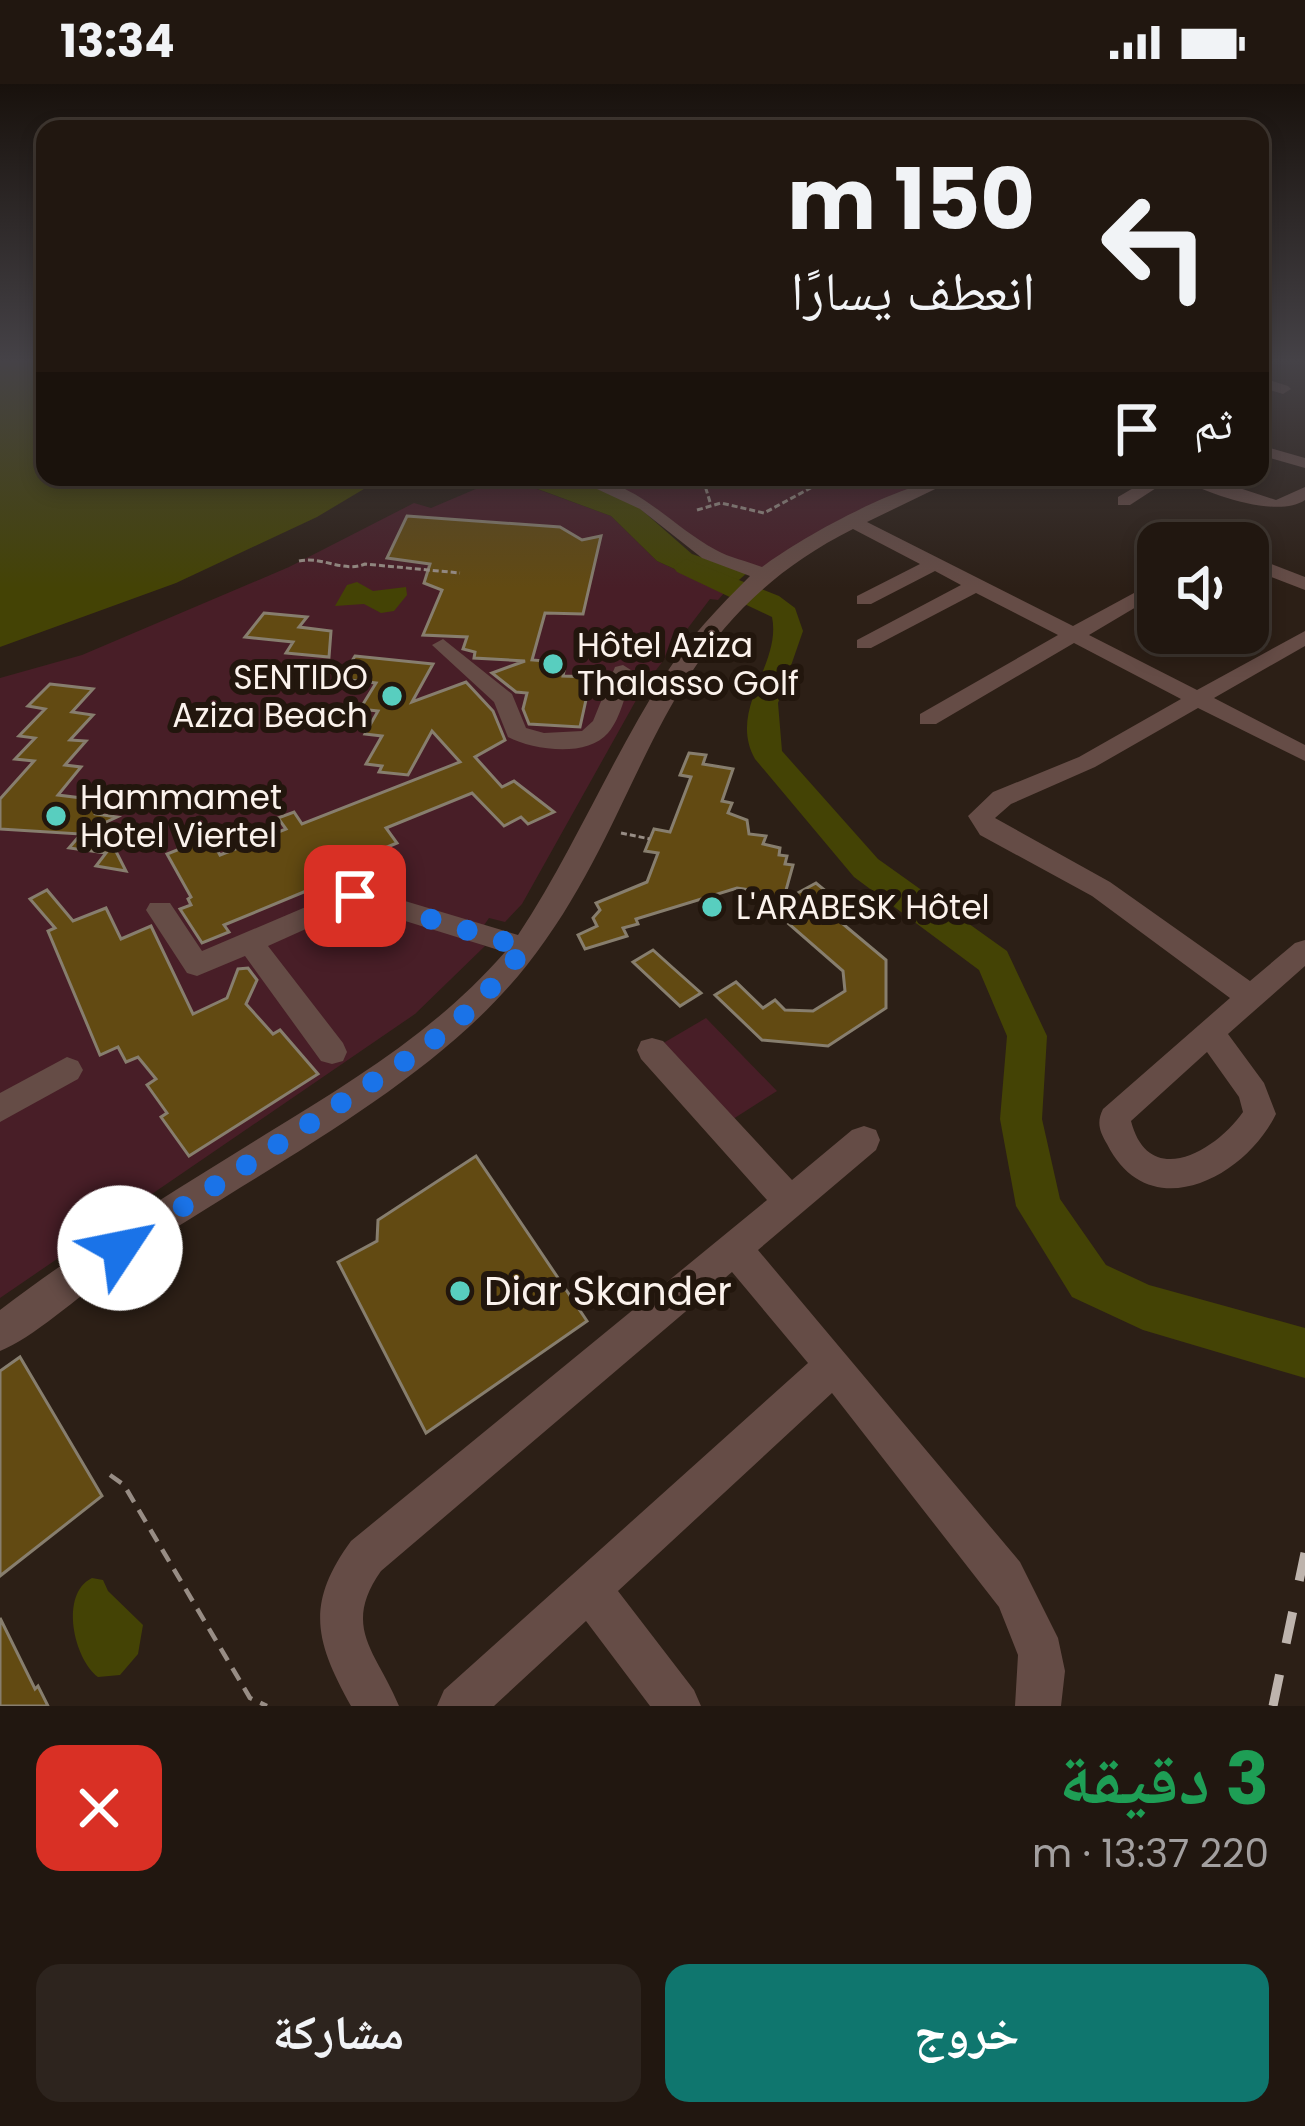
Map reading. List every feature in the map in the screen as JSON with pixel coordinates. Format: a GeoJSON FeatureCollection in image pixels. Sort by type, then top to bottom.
{"type":"FeatureCollection","features":[{"type":"Feature","properties":{"kind":"street"},"geometry":{"type":"LineString","coordinates":[[1269,453],[1305,463]]}},
{"type":"Feature","properties":{"kind":"street"},"geometry":{"type":"LineString","coordinates":[[601,486],[646,505],[709,554],[761,576]]}},
{"type":"Feature","properties":{"kind":"street"},"geometry":{"type":"LineString","coordinates":[[7,1325],[420,1051],[476,1005],[525,948],[705,632],[761,576],[854,522],[932,486]]}},
{"type":"Feature","properties":{"kind":"street"},"geometry":{"type":"LineString","coordinates":[[1124,501],[1149,486]]}},
{"type":"Feature","properties":{"kind":"street"},"geometry":{"type":"LineString","coordinates":[[1216,486],[1275,505],[1288,504],[1305,492]]}},
{"type":"Feature","properties":{"kind":"street"},"geometry":{"type":"LineString","coordinates":[[854,522],[1305,754]]}},
{"type":"Feature","properties":{"kind":"street"},"geometry":{"type":"LineString","coordinates":[[864,600],[936,563]]}},
{"type":"Feature","properties":{"kind":"street"},"geometry":{"type":"LineString","coordinates":[[1269,570],[1305,584]]}},
{"type":"Feature","properties":{"kind":"street"},"geometry":{"type":"LineString","coordinates":[[864,644],[977,584]]}},
{"type":"Feature","properties":{"kind":"street"},"geometry":{"type":"LineString","coordinates":[[928,719],[1137,597]]}},
{"type":"Feature","properties":{"kind":"street"},"geometry":{"type":"LineString","coordinates":[[1249,996],[1100,890],[989,829],[981,816],[1002,798],[1087,762],[1305,637]]}},
{"type":"Feature","properties":{"kind":"street"},"geometry":{"type":"LineString","coordinates":[[443,645],[504,699],[516,732],[532,740],[580,742],[593,737],[601,730],[610,694],[622,672]]}},
{"type":"Feature","properties":{"kind":"street"},"geometry":{"type":"LineString","coordinates":[[160,910],[197,965],[355,896],[525,948]]}},
{"type":"Feature","properties":{"kind":"street"},"geometry":{"type":"LineString","coordinates":[[250,942],[332,1052]]}},
{"type":"Feature","properties":{"kind":"street"},"geometry":{"type":"LineString","coordinates":[[1210,1033],[1253,1092],[1260,1114],[1207,1168],[1196,1174],[1167,1176],[1132,1155],[1116,1131],[1114,1118],[1249,996],[1305,950]]}},
{"type":"Feature","properties":{"kind":"street"},"geometry":{"type":"LineString","coordinates":[[652,1050],[788,1199]]}},
{"type":"Feature","properties":{"kind":"street"},"geometry":{"type":"LineString","coordinates":[[0,1109],[67,1070]]}},
{"type":"Feature","properties":{"kind":"street"},"geometry":{"type":"LineString","coordinates":[[376,1706],[341,1637],[338,1610],[345,1582],[367,1556],[863,1140]]}},
{"type":"Feature","properties":{"kind":"street"},"geometry":{"type":"LineString","coordinates":[[734,1247],[1005,1577],[1028,1613],[1041,1654],[1038,1706]]}},
{"type":"Feature","properties":{"kind":"street"},"geometry":{"type":"LineString","coordinates":[[460,1706],[834,1365]]}},
{"type":"Feature","properties":{"kind":"street"},"geometry":{"type":"LineString","coordinates":[[589,1589],[678,1706]]}},
{"type":"Feature","properties":{"kind":"path"},"geometry":{"type":"LineString","coordinates":[[711,504],[706,489],[712,486]]}},
{"type":"Feature","properties":{"kind":"path"},"geometry":{"type":"LineString","coordinates":[[697,510],[711,504],[764,513],[814,486]]}},
{"type":"Feature","properties":{"kind":"path"},"geometry":{"type":"LineString","coordinates":[[299,561],[317,557],[352,569],[365,564],[460,573]]}},
{"type":"Feature","properties":{"kind":"path"},"geometry":{"type":"LineString","coordinates":[[622,833],[650,839]]}},
{"type":"Feature","properties":{"kind":"path"},"geometry":{"type":"LineString","coordinates":[[110,1475],[124,1485],[248,1702],[267,1706]]}},
{"type":"Feature","properties":{"kind":"shaded area"},"geometry":{"type":"Polygon","coordinates":[[[0,437],[36,437],[36,486],[369,486],[317,517],[176,583],[0,647],[0,437]]]}},
{"type":"Feature","properties":{"kind":"shaded area"},"geometry":{"type":"Polygon","coordinates":[[[483,486],[529,486],[611,516],[657,561],[725,592],[718,600],[710,599],[644,686],[522,904],[505,922],[489,918],[473,941],[485,946],[415,1014],[0,1298],[0,678],[82,655],[289,567],[414,503],[431,508],[483,486]]]}},
{"type":"Feature","properties":{"kind":"shaded area"},"geometry":{"type":"Polygon","coordinates":[[[529,486],[590,486],[636,505],[692,554],[747,573],[725,592],[657,561],[611,516],[529,486]]]}},
{"type":"Feature","properties":{"kind":"shaded area"},"geometry":{"type":"Polygon","coordinates":[[[593,486],[923,486],[765,573],[726,563],[640,503],[593,486]]]}},
{"type":"Feature","properties":{"kind":"shaded area"},"geometry":{"type":"Polygon","coordinates":[[[357,582],[373,591],[406,587],[407,595],[394,611],[381,613],[364,604],[335,606],[347,585],[357,582]]]}},
{"type":"Feature","properties":{"kind":"shaded area"},"geometry":{"type":"Polygon","coordinates":[[[706,1018],[777,1091],[730,1121],[660,1045],[706,1018]]]}},
{"type":"Feature","properties":{"kind":"shaded area"},"geometry":{"type":"Polygon","coordinates":[[[92,1578],[103,1580],[143,1625],[138,1654],[120,1675],[98,1677],[77,1642],[76,1598],[92,1578]]]}},
{"type":"Feature","properties":{"kind":"building"},"geometry":{"type":"Polygon","coordinates":[[[407,516],[560,527],[582,540],[601,536],[583,614],[545,613],[532,660],[546,661],[545,666],[564,671],[563,676],[591,677],[580,727],[529,724],[523,709],[527,693],[516,692],[492,673],[525,661],[474,658],[475,652],[463,649],[467,637],[423,635],[442,590],[424,583],[430,564],[387,558],[407,516]]]}},
{"type":"Feature","properties":{"kind":"building"},"geometry":{"type":"Polygon","coordinates":[[[264,613],[307,617],[299,627],[331,631],[329,657],[286,653],[293,642],[245,637],[264,613]]]}},
{"type":"Feature","properties":{"kind":"building"},"geometry":{"type":"Polygon","coordinates":[[[355,656],[433,664],[412,702],[466,682],[493,711],[505,740],[475,757],[502,787],[514,781],[554,812],[528,824],[521,817],[504,826],[472,793],[386,828],[397,843],[358,859],[364,868],[350,874],[355,882],[316,898],[311,889],[224,925],[229,932],[202,943],[180,909],[191,905],[191,897],[167,854],[210,837],[220,855],[286,829],[278,818],[294,812],[302,824],[460,762],[432,731],[408,775],[379,772],[382,766],[366,764],[382,736],[365,734],[378,711],[360,709],[376,683],[341,679],[355,656]]]}},
{"type":"Feature","properties":{"kind":"building"},"geometry":{"type":"Polygon","coordinates":[[[50,684],[93,689],[72,712],[93,715],[70,740],[86,741],[65,765],[81,767],[58,795],[106,801],[96,814],[117,817],[102,824],[126,871],[96,866],[106,853],[69,848],[81,834],[0,829],[0,799],[34,761],[15,759],[35,738],[19,736],[45,709],[28,706],[50,684]]]}},
{"type":"Feature","properties":{"kind":"building"},"geometry":{"type":"Polygon","coordinates":[[[689,753],[706,755],[703,764],[733,769],[722,801],[732,803],[728,813],[747,820],[749,834],[766,836],[763,844],[780,848],[779,855],[787,856],[785,864],[793,865],[783,901],[816,883],[838,901],[825,909],[886,960],[886,1008],[828,1046],[762,1040],[715,995],[736,982],[763,1008],[775,1000],[785,1010],[813,1011],[845,991],[843,971],[750,890],[737,888],[636,919],[638,924],[623,928],[627,936],[585,949],[578,935],[597,926],[593,918],[600,910],[596,903],[647,882],[658,853],[645,851],[654,829],[670,832],[691,777],[680,775],[689,753]]]}},
{"type":"Feature","properties":{"kind":"building"},"geometry":{"type":"Polygon","coordinates":[[[47,890],[73,921],[106,908],[121,939],[151,926],[193,1014],[227,998],[238,969],[248,968],[257,980],[246,1004],[273,1034],[280,1030],[318,1074],[189,1156],[161,1117],[167,1113],[147,1085],[156,1079],[138,1057],[126,1062],[118,1047],[100,1055],[48,931],[55,928],[30,899],[47,890]]]}},
{"type":"Feature","properties":{"kind":"building"},"geometry":{"type":"Polygon","coordinates":[[[653,950],[701,993],[680,1006],[633,962],[653,950]]]}},
{"type":"Feature","properties":{"kind":"building","name":"Diar Skander"},"geometry":{"type":"Polygon","coordinates":[[[476,1156],[587,1321],[426,1433],[338,1262],[377,1241],[378,1220],[476,1156]]]}},
{"type":"Feature","properties":{"kind":"building"},"geometry":{"type":"Polygon","coordinates":[[[20,1357],[102,1496],[0,1576],[0,1371],[20,1357]]]}},
{"type":"Feature","properties":{"kind":"building"},"geometry":{"type":"Polygon","coordinates":[[[0,1618],[35,1689],[38,1686],[48,1706],[0,1706],[0,1618]]]}},
{"type":"Feature","properties":{"kind":"waterway"},"geometry":{"type":"LineString","coordinates":[[686,567],[769,602],[785,614],[789,631],[763,703],[766,752],[801,798],[866,868],[994,961],[1027,1036],[1021,1119],[1039,1206],[1089,1281],[1143,1307],[1305,1353]]}},
{"type":"Feature","properties":{"kind":"railway"},"geometry":{"type":"LineString","coordinates":[[1273,1706],[1305,1553]]}},
{"type":"Feature","properties":{"kind":"place","name":"Hôtel Aziza Thalasso Golf"},"geometry":{"type":"Point","coordinates":[553,664]}},
{"type":"Feature","properties":{"kind":"place","name":"SENTIDO Aziza Beach"},"geometry":{"type":"Point","coordinates":[392,696]}},
{"type":"Feature","properties":{"kind":"place","name":"Hammamet Hotel Viertel"},"geometry":{"type":"Point","coordinates":[56,816]}},
{"type":"Feature","properties":{"kind":"place","name":"L'ARABESK Hôtel"},"geometry":{"type":"Point","coordinates":[712,907]}},
{"type":"Feature","properties":{"kind":"place","name":"Diar Skander"},"geometry":{"type":"Point","coordinates":[460,1291]}},
{"type":"Feature","properties":{"kind":"route"},"geometry":{"type":"LineString","coordinates":[[120,1248],[420,1051],[476,1005],[525,948],[355,896]]}}]}
